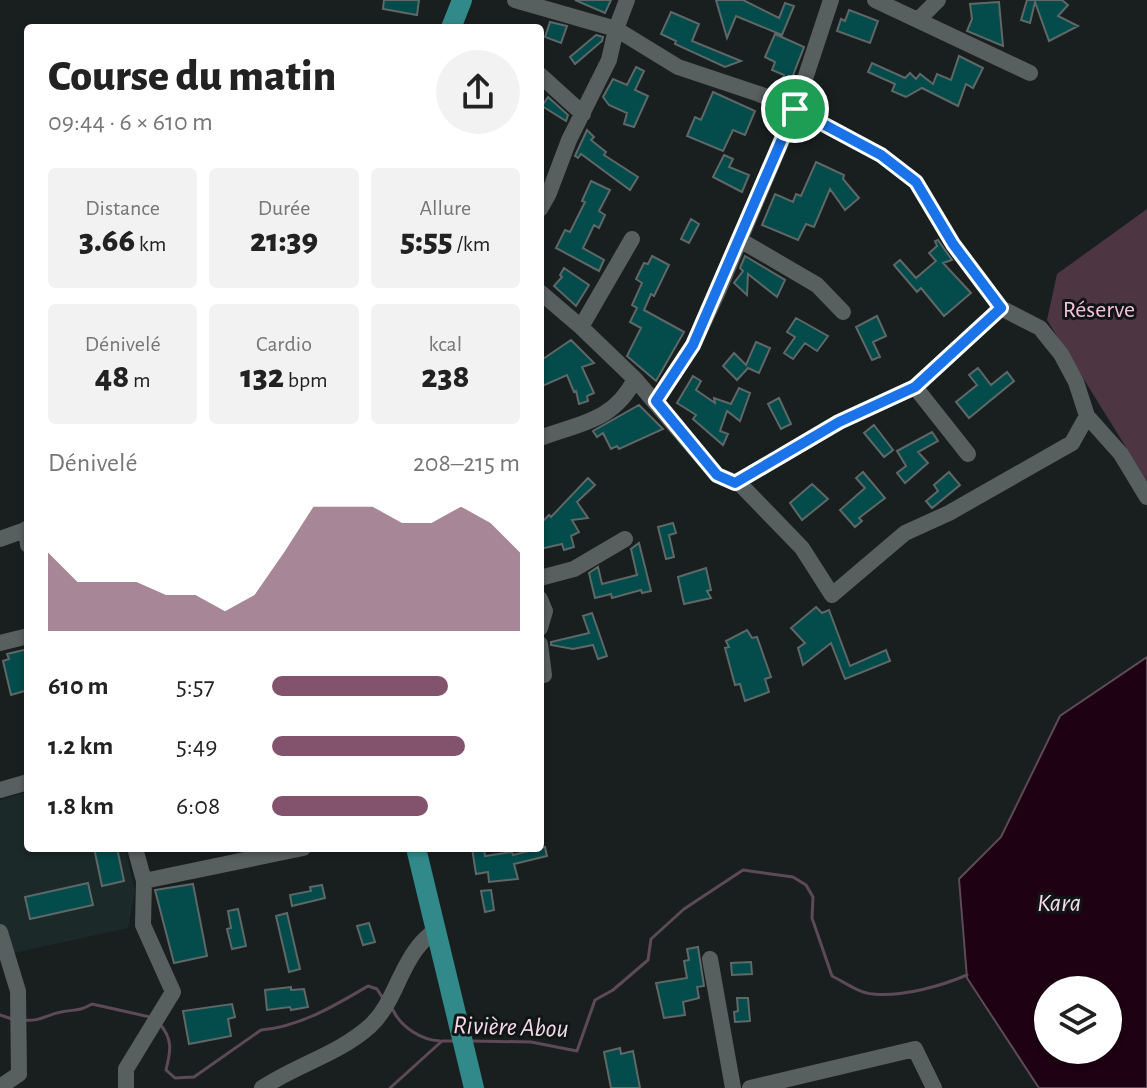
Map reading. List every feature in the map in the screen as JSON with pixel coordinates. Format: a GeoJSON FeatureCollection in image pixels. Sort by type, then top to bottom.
{"type":"FeatureCollection","features":[{"type":"Feature","properties":{"kind":"main road"},"geometry":{"type":"LineString","coordinates":[[453,24],[462,0]]}},
{"type":"Feature","properties":{"kind":"main road"},"geometry":{"type":"LineString","coordinates":[[417,852],[474,1088]]}},
{"type":"Feature","properties":{"kind":"street"},"geometry":{"type":"LineString","coordinates":[[515,0],[616,29],[678,67],[795,109],[881,155],[916,182],[953,244],[1001,308],[1040,328],[1061,354],[1076,382],[1087,416],[1121,454],[1147,497]]}},
{"type":"Feature","properties":{"kind":"street"},"geometry":{"type":"LineString","coordinates":[[544,202],[569,140],[609,60],[627,0]]}},
{"type":"Feature","properties":{"kind":"street"},"geometry":{"type":"LineString","coordinates":[[656,401],[693,345],[740,240],[795,109],[831,0]]}},
{"type":"Feature","properties":{"kind":"street"},"geometry":{"type":"LineString","coordinates":[[875,0],[1030,73]]}},
{"type":"Feature","properties":{"kind":"street"},"geometry":{"type":"LineString","coordinates":[[918,20],[938,0]]}},
{"type":"Feature","properties":{"kind":"street"},"geometry":{"type":"LineString","coordinates":[[544,79],[583,114]]}},
{"type":"Feature","properties":{"kind":"street"},"geometry":{"type":"LineString","coordinates":[[581,327],[632,239]]}},
{"type":"Feature","properties":{"kind":"street"},"geometry":{"type":"LineString","coordinates":[[740,240],[817,285],[843,312]]}},
{"type":"Feature","properties":{"kind":"street"},"geometry":{"type":"LineString","coordinates":[[544,295],[635,379],[717,475],[741,485],[802,548],[832,595],[905,533],[949,513],[1072,443],[1087,416]]}},
{"type":"Feature","properties":{"kind":"street"},"geometry":{"type":"LineString","coordinates":[[735,483],[839,422],[915,387],[1001,308]]}},
{"type":"Feature","properties":{"kind":"street"},"geometry":{"type":"LineString","coordinates":[[544,437],[609,413],[635,379]]}},
{"type":"Feature","properties":{"kind":"street"},"geometry":{"type":"LineString","coordinates":[[915,387],[968,454]]}},
{"type":"Feature","properties":{"kind":"street"},"geometry":{"type":"LineString","coordinates":[[0,539],[24,535]]}},
{"type":"Feature","properties":{"kind":"street"},"geometry":{"type":"LineString","coordinates":[[544,577],[574,569],[625,539]]}},
{"type":"Feature","properties":{"kind":"street"},"geometry":{"type":"LineString","coordinates":[[0,643],[24,637]]}},
{"type":"Feature","properties":{"kind":"street"},"geometry":{"type":"LineString","coordinates":[[0,790],[24,783]]}},
{"type":"Feature","properties":{"kind":"street"},"geometry":{"type":"LineString","coordinates":[[126,1088],[126,1069],[173,992],[143,925],[144,881],[136,852]]}},
{"type":"Feature","properties":{"kind":"street"},"geometry":{"type":"LineString","coordinates":[[144,881],[284,852]]}},
{"type":"Feature","properties":{"kind":"street"},"geometry":{"type":"LineString","coordinates":[[262,1088],[331,1051],[371,1025],[417,948],[436,929]]}},
{"type":"Feature","properties":{"kind":"street"},"geometry":{"type":"LineString","coordinates":[[0,932],[18,991],[19,1074],[0,1087]]}},
{"type":"Feature","properties":{"kind":"street"},"geometry":{"type":"LineString","coordinates":[[710,959],[733,1088]]}},
{"type":"Feature","properties":{"kind":"street"},"geometry":{"type":"LineString","coordinates":[[750,1088],[915,1049],[934,1088]]}},
{"type":"Feature","properties":{"kind":"shaded area"},"geometry":{"type":"Polygon","coordinates":[[[24,793],[24,852],[126,852],[135,891],[128,928],[9,954],[0,922],[0,800],[24,793]]]}},
{"type":"Feature","properties":{"kind":"green space","name":"Réserve"},"geometry":{"type":"Polygon","coordinates":[[[1147,209],[1147,481],[1047,320],[1057,274],[1147,209]]]}},
{"type":"Feature","properties":{"kind":"water","name":"Kara"},"geometry":{"type":"Polygon","coordinates":[[[1147,657],[1147,1088],[1039,1088],[967,978],[959,879],[1001,837],[1060,716],[1147,657]]]}},
{"type":"Feature","properties":{"kind":"building"},"geometry":{"type":"Polygon","coordinates":[[[384,0],[419,0],[417,15],[383,9],[384,0]]]}},
{"type":"Feature","properties":{"kind":"building"},"geometry":{"type":"Polygon","coordinates":[[[575,0],[611,0],[605,13],[575,0]]]}},
{"type":"Feature","properties":{"kind":"building"},"geometry":{"type":"Polygon","coordinates":[[[716,0],[743,0],[779,18],[785,3],[794,6],[782,35],[736,16],[727,38],[716,0]]]}},
{"type":"Feature","properties":{"kind":"building"},"geometry":{"type":"Polygon","coordinates":[[[1027,0],[1062,0],[1068,5],[1058,16],[1078,26],[1049,41],[1035,2],[1030,23],[1021,20],[1027,0]]]}},
{"type":"Feature","properties":{"kind":"building"},"geometry":{"type":"Polygon","coordinates":[[[999,2],[1003,46],[967,31],[972,19],[970,4],[999,2]]]}},
{"type":"Feature","properties":{"kind":"building"},"geometry":{"type":"Polygon","coordinates":[[[849,10],[878,21],[870,43],[837,31],[841,19],[845,21],[849,10]]]}},
{"type":"Feature","properties":{"kind":"building"},"geometry":{"type":"Polygon","coordinates":[[[671,12],[699,24],[692,41],[741,61],[725,67],[675,44],[676,41],[661,34],[671,12]]]}},
{"type":"Feature","properties":{"kind":"building"},"geometry":{"type":"Polygon","coordinates":[[[550,22],[567,26],[561,43],[545,37],[550,22]]]}},
{"type":"Feature","properties":{"kind":"building"},"geometry":{"type":"Polygon","coordinates":[[[775,34],[804,47],[786,93],[778,90],[784,75],[772,70],[775,62],[765,57],[775,34]]]}},
{"type":"Feature","properties":{"kind":"building"},"geometry":{"type":"Polygon","coordinates":[[[596,35],[603,37],[602,41],[575,64],[570,57],[596,35]]]}},
{"type":"Feature","properties":{"kind":"building"},"geometry":{"type":"Polygon","coordinates":[[[959,56],[983,68],[973,88],[966,84],[958,106],[922,88],[906,97],[892,91],[895,84],[868,72],[872,63],[905,78],[910,73],[916,79],[920,74],[933,84],[937,74],[951,80],[959,56]]]}},
{"type":"Feature","properties":{"kind":"building"},"geometry":{"type":"Polygon","coordinates":[[[636,67],[644,71],[635,90],[648,96],[634,127],[624,124],[627,113],[609,105],[603,97],[613,79],[627,85],[636,67]]]}},
{"type":"Feature","properties":{"kind":"building"},"geometry":{"type":"Polygon","coordinates":[[[713,92],[755,111],[745,135],[733,130],[723,151],[687,136],[695,117],[701,120],[713,92]]]}},
{"type":"Feature","properties":{"kind":"building"},"geometry":{"type":"Polygon","coordinates":[[[548,97],[568,115],[566,121],[544,107],[548,97]]]}},
{"type":"Feature","properties":{"kind":"building"},"geometry":{"type":"Polygon","coordinates":[[[587,130],[594,137],[591,140],[606,152],[604,155],[638,177],[630,190],[581,154],[578,158],[575,156],[587,130]]]}},
{"type":"Feature","properties":{"kind":"building"},"geometry":{"type":"Polygon","coordinates":[[[724,155],[733,159],[729,167],[749,175],[742,192],[713,177],[724,155]]]}},
{"type":"Feature","properties":{"kind":"building"},"geometry":{"type":"Polygon","coordinates":[[[816,162],[844,175],[843,179],[859,198],[845,210],[830,189],[814,227],[806,224],[798,240],[762,225],[775,194],[793,202],[796,194],[801,196],[816,162]]]}},
{"type":"Feature","properties":{"kind":"building"},"geometry":{"type":"Polygon","coordinates":[[[591,181],[610,190],[599,211],[605,215],[599,228],[594,225],[583,248],[604,260],[599,271],[556,248],[565,230],[570,232],[585,202],[582,201],[591,181]]]}},
{"type":"Feature","properties":{"kind":"building"},"geometry":{"type":"Polygon","coordinates":[[[691,219],[699,224],[689,243],[681,239],[691,219]]]}},
{"type":"Feature","properties":{"kind":"building"},"geometry":{"type":"Polygon","coordinates":[[[938,240],[952,260],[943,263],[971,293],[944,316],[921,288],[917,292],[894,265],[900,260],[916,278],[936,261],[929,253],[937,246],[935,241],[938,240]]]}},
{"type":"Feature","properties":{"kind":"building"},"geometry":{"type":"Polygon","coordinates":[[[652,256],[669,265],[644,310],[684,332],[656,381],[627,356],[641,328],[630,322],[637,308],[632,305],[642,283],[636,279],[644,263],[648,264],[652,256]]]}},
{"type":"Feature","properties":{"kind":"building"},"geometry":{"type":"Polygon","coordinates":[[[745,256],[785,280],[777,297],[748,274],[747,295],[734,283],[743,271],[740,268],[745,256]]]}},
{"type":"Feature","properties":{"kind":"building"},"geometry":{"type":"Polygon","coordinates":[[[564,268],[589,285],[576,306],[554,286],[562,277],[564,268]]]}},
{"type":"Feature","properties":{"kind":"building"},"geometry":{"type":"Polygon","coordinates":[[[877,316],[886,336],[873,342],[880,357],[872,360],[856,327],[877,316]]]}},
{"type":"Feature","properties":{"kind":"building"},"geometry":{"type":"Polygon","coordinates":[[[796,318],[828,336],[817,351],[805,343],[793,359],[784,353],[795,337],[787,332],[796,318]]]}},
{"type":"Feature","properties":{"kind":"building"},"geometry":{"type":"Polygon","coordinates":[[[571,340],[594,363],[582,367],[594,393],[587,396],[588,401],[579,404],[567,375],[544,385],[544,358],[571,340]]]}},
{"type":"Feature","properties":{"kind":"building"},"geometry":{"type":"Polygon","coordinates":[[[756,342],[770,348],[759,373],[748,368],[737,380],[723,366],[734,353],[746,365],[756,342]]]}},
{"type":"Feature","properties":{"kind":"building"},"geometry":{"type":"Polygon","coordinates":[[[978,368],[991,385],[1007,372],[1014,381],[969,418],[956,402],[977,385],[969,375],[978,368]]]}},
{"type":"Feature","properties":{"kind":"building"},"geometry":{"type":"Polygon","coordinates":[[[693,376],[701,381],[696,390],[715,403],[714,398],[731,404],[739,388],[750,393],[740,421],[727,411],[720,431],[728,434],[723,445],[693,419],[696,415],[677,403],[693,376]]]}},
{"type":"Feature","properties":{"kind":"building"},"geometry":{"type":"Polygon","coordinates":[[[779,398],[791,424],[781,429],[768,404],[779,398]]]}},
{"type":"Feature","properties":{"kind":"building"},"geometry":{"type":"Polygon","coordinates":[[[639,405],[663,429],[619,449],[617,446],[611,449],[603,433],[597,437],[593,431],[639,405]]]}},
{"type":"Feature","properties":{"kind":"building"},"geometry":{"type":"Polygon","coordinates":[[[874,425],[893,450],[884,457],[864,433],[874,425]]]}},
{"type":"Feature","properties":{"kind":"building"},"geometry":{"type":"Polygon","coordinates":[[[932,432],[938,441],[918,452],[928,463],[905,483],[897,473],[906,466],[897,451],[932,432]]]}},
{"type":"Feature","properties":{"kind":"building"},"geometry":{"type":"Polygon","coordinates":[[[863,472],[885,498],[859,518],[862,521],[855,527],[840,510],[865,488],[856,478],[863,472]]]}},
{"type":"Feature","properties":{"kind":"building"},"geometry":{"type":"Polygon","coordinates":[[[949,472],[960,485],[932,508],[926,501],[938,491],[934,485],[949,472]]]}},
{"type":"Feature","properties":{"kind":"building"},"geometry":{"type":"Polygon","coordinates":[[[588,478],[595,485],[577,502],[588,518],[572,520],[579,532],[571,536],[574,547],[564,550],[562,544],[544,548],[544,520],[549,515],[551,517],[588,478]]]}},
{"type":"Feature","properties":{"kind":"building"},"geometry":{"type":"Polygon","coordinates":[[[812,484],[828,499],[802,520],[790,503],[812,484]]]}},
{"type":"Feature","properties":{"kind":"building"},"geometry":{"type":"Polygon","coordinates":[[[673,523],[676,533],[669,535],[674,557],[666,559],[658,527],[673,523]]]}},
{"type":"Feature","properties":{"kind":"building"},"geometry":{"type":"Polygon","coordinates":[[[639,543],[651,591],[595,598],[589,573],[598,567],[602,584],[637,575],[631,549],[639,543]]]}},
{"type":"Feature","properties":{"kind":"building"},"geometry":{"type":"Polygon","coordinates":[[[706,568],[711,590],[707,591],[711,598],[684,604],[678,577],[706,568]]]}},
{"type":"Feature","properties":{"kind":"building"},"geometry":{"type":"Polygon","coordinates":[[[816,607],[822,613],[829,610],[850,666],[886,650],[890,661],[845,679],[831,643],[803,665],[798,648],[805,643],[791,628],[816,607]]]}},
{"type":"Feature","properties":{"kind":"building"},"geometry":{"type":"Polygon","coordinates":[[[592,613],[607,656],[598,659],[593,645],[573,649],[551,645],[551,642],[589,633],[583,616],[592,613]]]}},
{"type":"Feature","properties":{"kind":"building"},"geometry":{"type":"Polygon","coordinates":[[[747,630],[752,638],[757,637],[771,677],[765,679],[769,692],[745,701],[740,684],[735,685],[725,648],[729,647],[726,641],[747,630]]]}},
{"type":"Feature","properties":{"kind":"building"},"geometry":{"type":"Polygon","coordinates":[[[24,650],[24,691],[11,695],[3,661],[9,659],[7,654],[24,650]]]}},
{"type":"Feature","properties":{"kind":"building"},"geometry":{"type":"Polygon","coordinates":[[[544,847],[547,856],[514,864],[518,879],[489,882],[488,872],[476,874],[473,852],[484,852],[485,856],[512,852],[513,855],[544,852],[544,847]]]}},
{"type":"Feature","properties":{"kind":"building"},"geometry":{"type":"Polygon","coordinates":[[[95,852],[118,852],[124,881],[102,886],[95,852]]]}},
{"type":"Feature","properties":{"kind":"building"},"geometry":{"type":"Polygon","coordinates":[[[88,883],[93,905],[30,919],[25,897],[88,883]]]}},
{"type":"Feature","properties":{"kind":"building"},"geometry":{"type":"Polygon","coordinates":[[[193,884],[207,956],[174,963],[155,890],[193,884]]]}},
{"type":"Feature","properties":{"kind":"building"},"geometry":{"type":"Polygon","coordinates":[[[322,885],[325,898],[292,906],[290,895],[311,891],[310,887],[322,885]]]}},
{"type":"Feature","properties":{"kind":"building"},"geometry":{"type":"Polygon","coordinates":[[[491,890],[494,910],[485,912],[481,891],[491,890]]]}},
{"type":"Feature","properties":{"kind":"building"},"geometry":{"type":"Polygon","coordinates":[[[238,909],[246,946],[232,949],[227,929],[231,928],[228,911],[238,909]]]}},
{"type":"Feature","properties":{"kind":"building"},"geometry":{"type":"Polygon","coordinates":[[[287,913],[300,969],[289,972],[276,916],[287,913]]]}},
{"type":"Feature","properties":{"kind":"building"},"geometry":{"type":"Polygon","coordinates":[[[369,923],[375,942],[363,945],[357,926],[369,923]]]}},
{"type":"Feature","properties":{"kind":"building"},"geometry":{"type":"Polygon","coordinates":[[[698,947],[704,986],[697,987],[699,998],[683,1002],[685,1015],[664,1018],[656,983],[687,978],[684,961],[689,960],[687,949],[698,947]]]}},
{"type":"Feature","properties":{"kind":"building"},"geometry":{"type":"Polygon","coordinates":[[[751,962],[752,974],[732,975],[731,963],[751,962]]]}},
{"type":"Feature","properties":{"kind":"building"},"geometry":{"type":"Polygon","coordinates":[[[291,987],[291,990],[304,989],[308,1007],[267,1010],[265,990],[291,987]]]}},
{"type":"Feature","properties":{"kind":"building"},"geometry":{"type":"Polygon","coordinates":[[[737,998],[748,998],[750,1021],[735,1022],[737,998]]]}},
{"type":"Feature","properties":{"kind":"building"},"geometry":{"type":"Polygon","coordinates":[[[232,1004],[235,1017],[228,1019],[231,1036],[189,1044],[183,1011],[232,1004]]]}},
{"type":"Feature","properties":{"kind":"building"},"geometry":{"type":"Polygon","coordinates":[[[620,1048],[621,1054],[633,1051],[640,1088],[611,1088],[604,1052],[620,1048]]]}},
{"type":"Feature","properties":{"kind":"waterway","name":"Rivière Abou"},"geometry":{"type":"LineString","coordinates":[[472,1041],[531,1042],[577,1051],[595,1000],[613,990],[648,960],[651,939],[684,909],[743,870],[793,877],[806,885],[813,897],[812,918],[832,976],[857,989],[873,994],[897,994],[934,987],[967,975]]}},
{"type":"Feature","properties":{"kind":"waterway"},"geometry":{"type":"LineString","coordinates":[[159,1023],[170,1045],[166,1070],[175,1078],[194,1077],[261,1030],[303,1020],[368,986],[377,989],[382,997]]}},
{"type":"Feature","properties":{"kind":"waterway"},"geometry":{"type":"LineString","coordinates":[[23,1020],[39,1019],[92,1004],[150,1017]]}},
{"type":"Feature","properties":{"kind":"waterway"},"geometry":{"type":"LineString","coordinates":[[393,1010],[412,1032],[440,1041]]}},
{"type":"Feature","properties":{"kind":"waterway"},"geometry":{"type":"LineString","coordinates":[[0,1015],[12,1019]]}},
{"type":"Feature","properties":{"kind":"waterway","name":"Rivière Abou"},"geometry":{"type":"LineString","coordinates":[[390,1088],[442,1041],[456,1041]]}},
{"type":"Feature","properties":{"kind":"route"},"geometry":{"type":"LineString","coordinates":[[795,109],[881,155],[916,182],[953,244],[1001,308],[915,387],[799,443],[735,483],[717,475],[656,401],[693,345],[795,109]]}}]}
